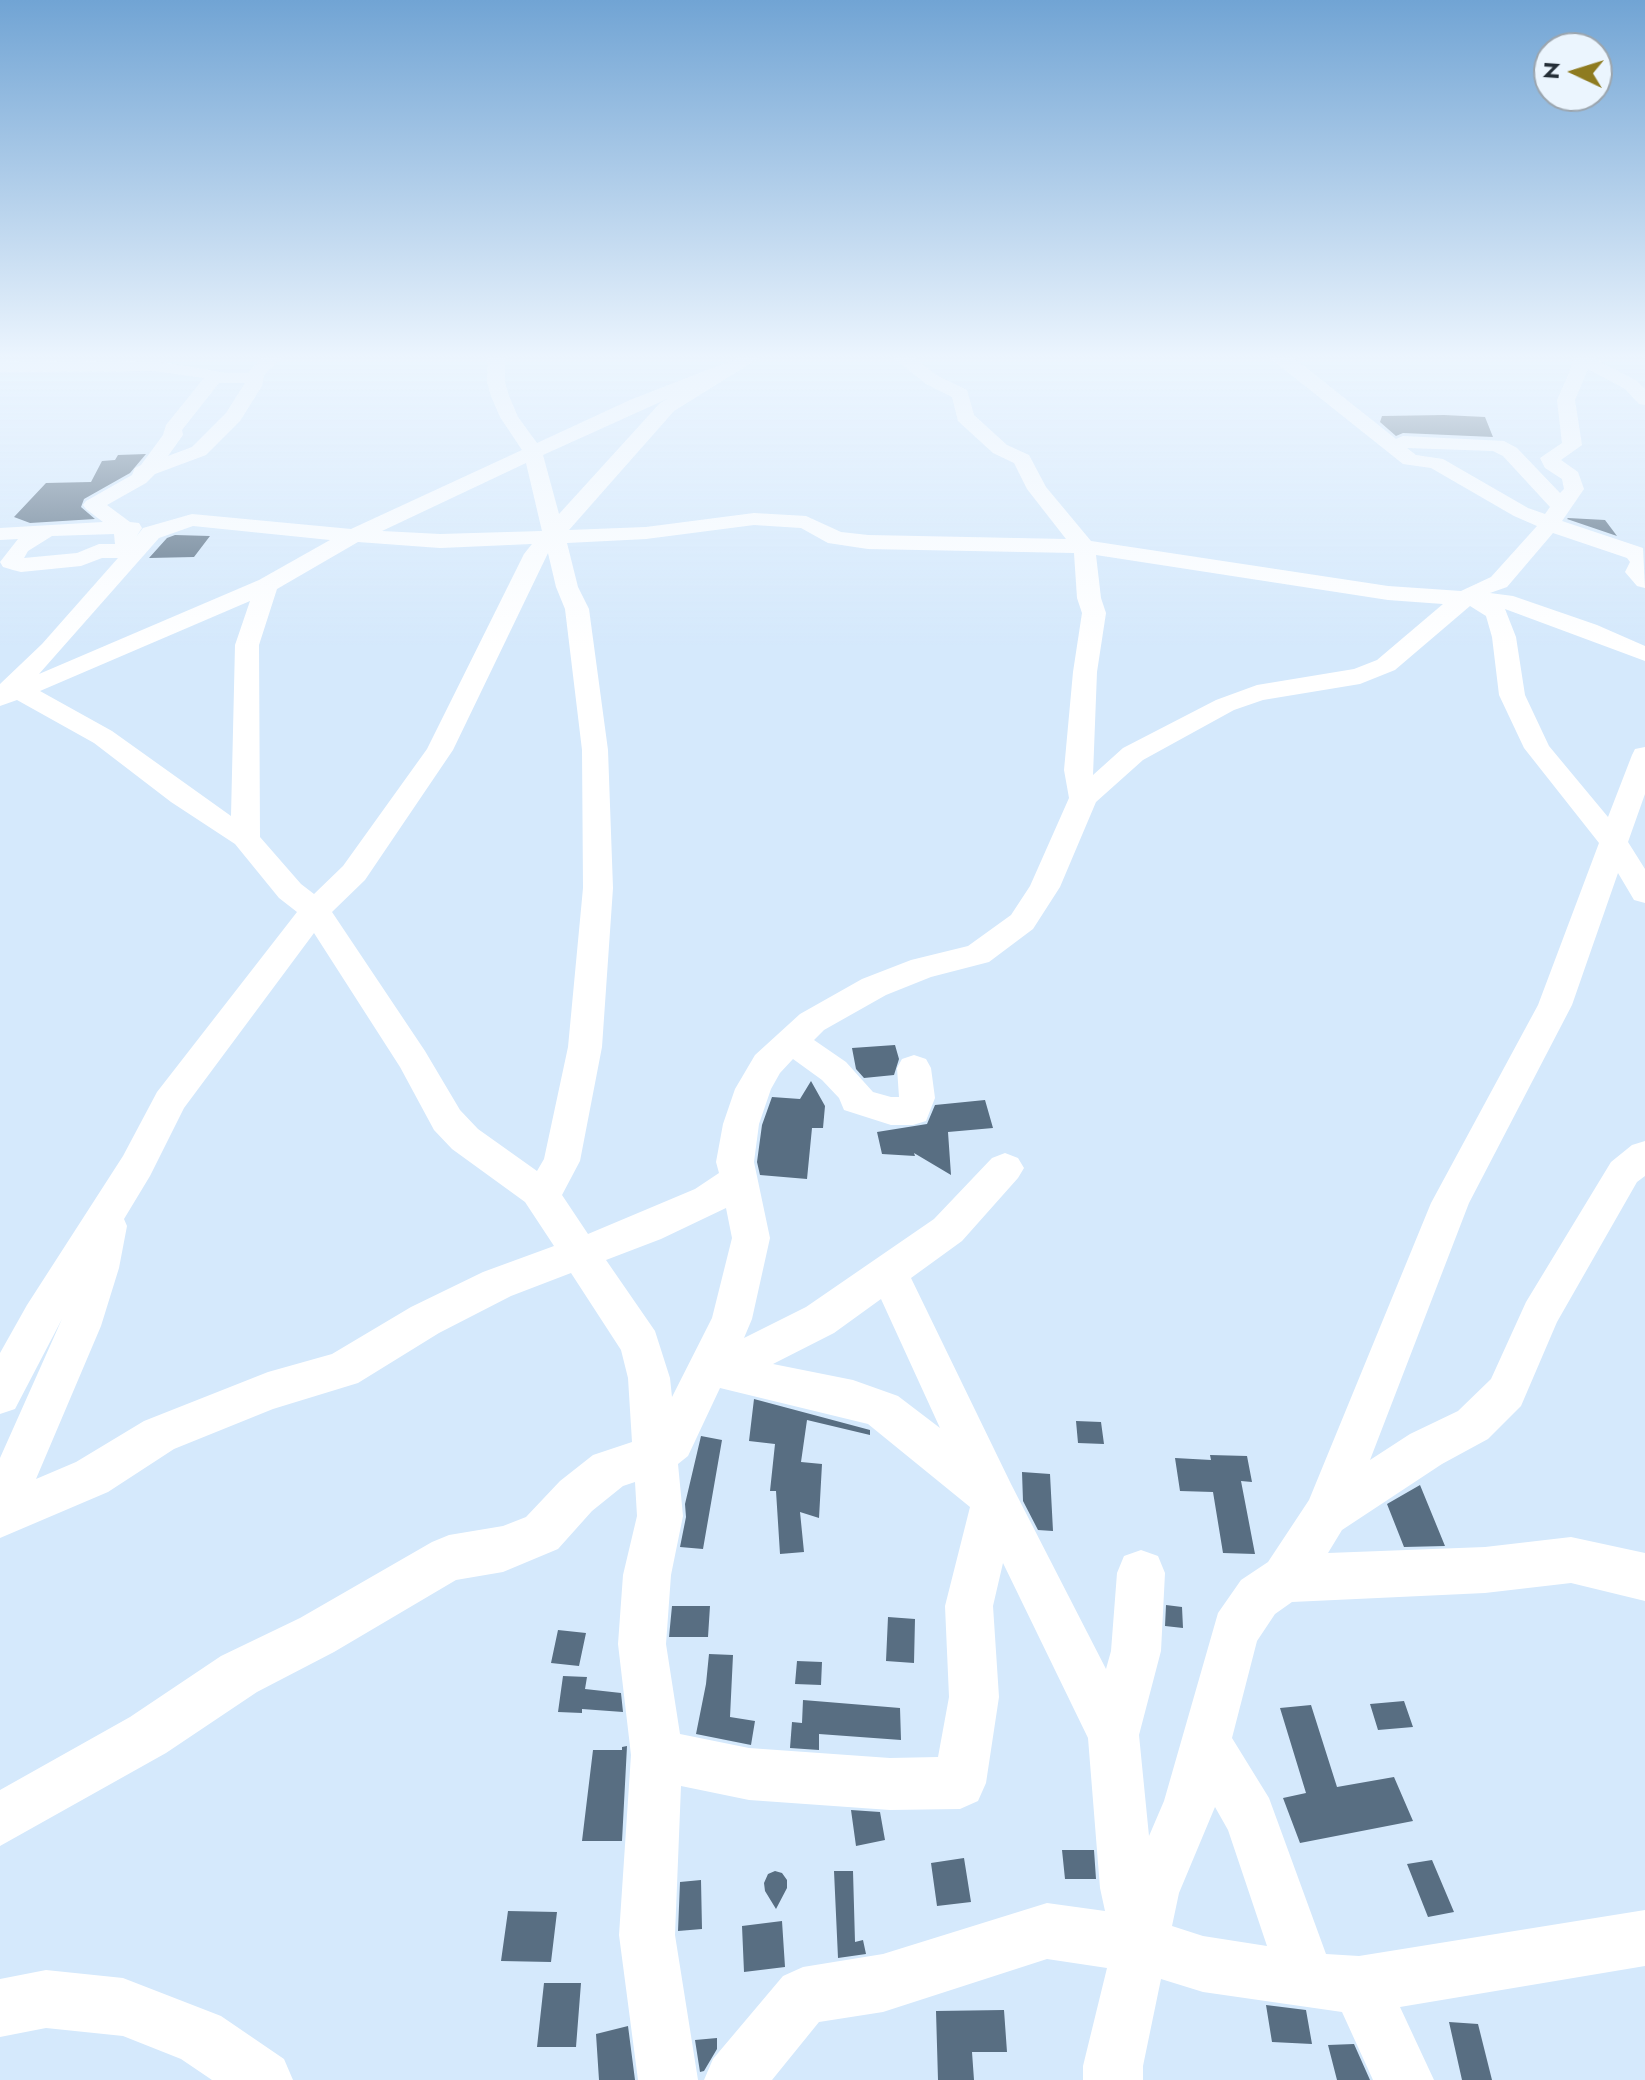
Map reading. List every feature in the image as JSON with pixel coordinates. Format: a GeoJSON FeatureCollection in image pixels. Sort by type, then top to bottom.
{"type":"FeatureCollection","features":[{"type":"Feature","properties":{"kind":"street"},"geometry":{"type":"LineString","coordinates":[[148,470],[159,455]]}},
{"type":"Feature","properties":{"kind":"street"},"geometry":{"type":"LineString","coordinates":[[129,553],[124,527],[93,505],[91,494],[86,490],[90,484],[148,470],[188,455]]}},
{"type":"Feature","properties":{"kind":"street"},"geometry":{"type":"LineString","coordinates":[[8,694],[126,648],[267,585],[353,536],[526,455]]}},
{"type":"Feature","properties":{"kind":"street"},"geometry":{"type":"LineString","coordinates":[[534,455],[567,587],[577,609],[582,639],[582,662],[595,750],[598,888],[585,1047],[562,1161],[542,1196]]}},
{"type":"Feature","properties":{"kind":"street"},"geometry":{"type":"LineString","coordinates":[[0,1395],[41,1317],[137,1166],[170,1101],[315,911],[354,873],[440,750],[535,554],[554,536],[622,455]]}},
{"type":"Feature","properties":{"kind":"street"},"geometry":{"type":"LineString","coordinates":[[1013,455],[1022,459],[1037,489],[1084,547],[1089,598],[1094,613],[1085,672],[1078,770],[1083,798]]}},
{"type":"Feature","properties":{"kind":"street"},"geometry":{"type":"LineString","coordinates":[[1403,455],[1410,460],[1436,463],[1521,512],[1555,515],[1635,553],[1641,562],[1636,572],[1645,581]]}},
{"type":"Feature","properties":{"kind":"street"},"geometry":{"type":"LineString","coordinates":[[1512,455],[1555,515]]}},
{"type":"Feature","properties":{"kind":"street"},"geometry":{"type":"LineString","coordinates":[[0,1819],[148,1735],[239,1674],[317,1635],[449,1558],[503,1549],[542,1533],[576,1496],[609,1470],[655,1455],[672,1442],[732,1319],[751,1238],[735,1162],[741,1124],[753,1089],[767,1064],[812,1022],[874,987],[922,968],[978,954],[1022,922],[1045,887],[1069,837],[1083,798],[1133,754],[1225,705],[1257,693],[1360,676],[1386,665],[1453,607],[1480,589],[1499,582],[1574,489],[1571,476],[1552,464],[1550,458],[1555,455]]}},
{"type":"Feature","properties":{"kind":"street"},"geometry":{"type":"LineString","coordinates":[[76,528],[93,505]]}},
{"type":"Feature","properties":{"kind":"street"},"geometry":{"type":"LineString","coordinates":[[8,694],[76,622],[129,553],[151,533],[192,520],[440,541],[646,533],[754,519],[806,522],[836,538],[868,542],[1021,543],[1084,547],[1220,566],[1281,579],[1315,580],[1430,598],[1505,601],[1589,630],[1620,646],[1645,654]]}},
{"type":"Feature","properties":{"kind":"street"},"geometry":{"type":"LineString","coordinates":[[0,534],[124,527],[151,533]]}},
{"type":"Feature","properties":{"kind":"street"},"geometry":{"type":"LineString","coordinates":[[44,532],[20,547],[11,562],[21,565],[81,559],[99,551],[129,553]]}},
{"type":"Feature","properties":{"kind":"street"},"geometry":{"type":"LineString","coordinates":[[245,838],[247,645],[267,585]]}},
{"type":"Feature","properties":{"kind":"street"},"geometry":{"type":"LineString","coordinates":[[1470,598],[1489,605],[1497,614],[1504,637],[1512,695],[1537,748],[1613,841],[1645,893]]}},
{"type":"Feature","properties":{"kind":"street"},"geometry":{"type":"LineString","coordinates":[[8,694],[103,737],[181,796],[245,838],[290,891],[315,911],[413,1060],[447,1120],[465,1139],[495,1157],[542,1196],[640,1344],[649,1378],[660,1516],[647,1575],[642,1644],[657,1755],[647,1935],[668,2080]]}},
{"type":"Feature","properties":{"kind":"street"},"geometry":{"type":"LineString","coordinates":[[1113,2080],[1152,1893],[1190,1803],[1235,1630],[1258,1597],[1285,1579],[1326,1514],[1450,1203],[1555,1005],[1645,755]]}},
{"type":"Feature","properties":{"kind":"street"},"geometry":{"type":"LineString","coordinates":[[792,1041],[834,1071],[856,1094],[852,1102]]}},
{"type":"Feature","properties":{"kind":"street"},"geometry":{"type":"LineString","coordinates":[[852,1102],[913,1111],[917,1098],[914,1068]]}},
{"type":"Feature","properties":{"kind":"street"},"geometry":{"type":"LineString","coordinates":[[852,1102],[881,1120],[933,1121]]}},
{"type":"Feature","properties":{"kind":"street"},"geometry":{"type":"LineString","coordinates":[[1326,1514],[1426,1449],[1473,1425],[1506,1392],[1540,1314],[1624,1172],[1645,1155]]}},
{"type":"Feature","properties":{"kind":"street"},"geometry":{"type":"LineString","coordinates":[[711,1367],[762,1350],[820,1320],[948,1230],[1005,1168]]}},
{"type":"Feature","properties":{"kind":"street"},"geometry":{"type":"LineString","coordinates":[[0,1516],[92,1477],[159,1435],[268,1391],[343,1370],[425,1320],[497,1284],[647,1228],[696,1206],[739,1178]]}},
{"type":"Feature","properties":{"kind":"street"},"geometry":{"type":"LineString","coordinates":[[0,1509],[80,1326],[99,1268],[112,1206]]}},
{"type":"Feature","properties":{"kind":"street"},"geometry":{"type":"LineString","coordinates":[[889,1273],[995,1499],[1113,1735]]}},
{"type":"Feature","properties":{"kind":"street"},"geometry":{"type":"LineString","coordinates":[[711,1367],[757,1380],[853,1399],[883,1410],[995,1499]]}},
{"type":"Feature","properties":{"kind":"street"},"geometry":{"type":"LineString","coordinates":[[657,1755],[749,1774],[890,1784],[960,1783],[974,1697],[969,1606],[995,1499]]}},
{"type":"Feature","properties":{"kind":"street"},"geometry":{"type":"LineString","coordinates":[[1285,1579],[1485,1570],[1571,1560],[1645,1577]]}},
{"type":"Feature","properties":{"kind":"street"},"geometry":{"type":"LineString","coordinates":[[1139,1944],[1127,1888],[1113,1735],[1136,1651],[1141,1573]]}},
{"type":"Feature","properties":{"kind":"street"},"geometry":{"type":"LineString","coordinates":[[1207,1744],[1250,1817],[1333,1983],[1404,2080]]}},
{"type":"Feature","properties":{"kind":"street"},"geometry":{"type":"LineString","coordinates":[[734,2080],[803,1996],[883,1983],[1047,1931],[1139,1944],[1203,1964],[1333,1983],[1645,1938]]}},
{"type":"Feature","properties":{"kind":"street"},"geometry":{"type":"LineString","coordinates":[[0,2008],[46,1999],[123,2007],[200,2037],[263,2080]]}},
{"type":"Feature","properties":{"kind":"building"},"geometry":{"type":"Polygon","coordinates":[[[118,455],[145,455],[130,473],[84,499],[81,507],[95,519],[30,523],[14,517],[46,483],[91,482],[102,461],[115,460],[118,455]]]}},
{"type":"Feature","properties":{"kind":"building"},"geometry":{"type":"Polygon","coordinates":[[[1567,519],[1605,520],[1617,536],[1567,519]]]}},
{"type":"Feature","properties":{"kind":"building"},"geometry":{"type":"Polygon","coordinates":[[[175,535],[210,536],[194,557],[149,558],[167,538],[175,535]]]}},
{"type":"Feature","properties":{"kind":"building"},"geometry":{"type":"Polygon","coordinates":[[[895,1045],[899,1059],[894,1075],[864,1078],[856,1069],[852,1048],[895,1045]]]}},
{"type":"Feature","properties":{"kind":"building"},"geometry":{"type":"Polygon","coordinates":[[[811,1081],[825,1106],[823,1128],[812,1128],[807,1179],[760,1175],[757,1162],[762,1125],[772,1097],[800,1099],[811,1081]]]}},
{"type":"Feature","properties":{"kind":"building"},"geometry":{"type":"Polygon","coordinates":[[[985,1100],[993,1128],[948,1132],[951,1175],[914,1153],[915,1156],[882,1154],[877,1132],[927,1124],[935,1105],[985,1100]]]}},
{"type":"Feature","properties":{"kind":"building"},"geometry":{"type":"Polygon","coordinates":[[[754,1399],[870,1430],[870,1435],[807,1420],[801,1462],[822,1464],[819,1518],[800,1512],[804,1552],[780,1554],[776,1491],[770,1491],[775,1444],[749,1441],[754,1399]]]}},
{"type":"Feature","properties":{"kind":"building"},"geometry":{"type":"Polygon","coordinates":[[[1076,1421],[1101,1422],[1104,1444],[1078,1443],[1076,1421]]]}},
{"type":"Feature","properties":{"kind":"building"},"geometry":{"type":"Polygon","coordinates":[[[701,1436],[722,1440],[703,1549],[680,1547],[686,1517],[685,1504],[701,1436]]]}},
{"type":"Feature","properties":{"kind":"building"},"geometry":{"type":"Polygon","coordinates":[[[1210,1455],[1247,1456],[1252,1482],[1241,1481],[1255,1554],[1223,1553],[1213,1492],[1180,1491],[1175,1458],[1211,1460],[1210,1455]]]}},
{"type":"Feature","properties":{"kind":"building"},"geometry":{"type":"Polygon","coordinates":[[[1022,1472],[1050,1474],[1053,1531],[1038,1530],[1023,1501],[1022,1472]]]}},
{"type":"Feature","properties":{"kind":"building"},"geometry":{"type":"Polygon","coordinates":[[[1420,1485],[1445,1546],[1404,1547],[1387,1504],[1420,1485]]]}},
{"type":"Feature","properties":{"kind":"building"},"geometry":{"type":"Polygon","coordinates":[[[1166,1605],[1182,1607],[1183,1628],[1165,1626],[1166,1605]]]}},
{"type":"Feature","properties":{"kind":"building"},"geometry":{"type":"Polygon","coordinates":[[[672,1606],[710,1606],[708,1637],[669,1637],[672,1606]]]}},
{"type":"Feature","properties":{"kind":"building"},"geometry":{"type":"Polygon","coordinates":[[[888,1617],[915,1619],[914,1663],[886,1661],[888,1617]]]}},
{"type":"Feature","properties":{"kind":"building"},"geometry":{"type":"Polygon","coordinates":[[[558,1630],[586,1633],[579,1666],[551,1663],[558,1630]]]}},
{"type":"Feature","properties":{"kind":"building"},"geometry":{"type":"Polygon","coordinates":[[[709,1654],[733,1655],[730,1717],[755,1721],[751,1745],[696,1734],[709,1654]]]}},
{"type":"Feature","properties":{"kind":"building"},"geometry":{"type":"Polygon","coordinates":[[[797,1661],[822,1662],[821,1685],[795,1684],[797,1661]]]}},
{"type":"Feature","properties":{"kind":"building"},"geometry":{"type":"Polygon","coordinates":[[[563,1676],[587,1677],[585,1689],[621,1693],[623,1712],[582,1709],[582,1713],[558,1712],[563,1676]]]}},
{"type":"Feature","properties":{"kind":"building"},"geometry":{"type":"Polygon","coordinates":[[[803,1700],[900,1708],[901,1740],[819,1734],[819,1750],[790,1748],[792,1722],[802,1723],[803,1700]]]}},
{"type":"Feature","properties":{"kind":"building"},"geometry":{"type":"Polygon","coordinates":[[[1404,1701],[1413,1727],[1378,1730],[1370,1704],[1404,1701]]]}},
{"type":"Feature","properties":{"kind":"building"},"geometry":{"type":"Polygon","coordinates":[[[1311,1705],[1337,1787],[1394,1777],[1413,1821],[1300,1843],[1283,1798],[1306,1793],[1280,1708],[1311,1705]]]}},
{"type":"Feature","properties":{"kind":"building"},"geometry":{"type":"Polygon","coordinates":[[[627,1746],[622,1841],[582,1841],[593,1750],[622,1750],[627,1746]]]}},
{"type":"Feature","properties":{"kind":"building"},"geometry":{"type":"Polygon","coordinates":[[[851,1810],[880,1812],[885,1840],[856,1846],[851,1810]]]}},
{"type":"Feature","properties":{"kind":"building"},"geometry":{"type":"Polygon","coordinates":[[[1062,1850],[1094,1850],[1096,1879],[1065,1879],[1062,1850]]]}},
{"type":"Feature","properties":{"kind":"building"},"geometry":{"type":"Polygon","coordinates":[[[964,1858],[971,1902],[937,1906],[931,1863],[964,1858]]]}},
{"type":"Feature","properties":{"kind":"building"},"geometry":{"type":"Polygon","coordinates":[[[1432,1860],[1454,1912],[1428,1917],[1407,1864],[1432,1860]]]}},
{"type":"Feature","properties":{"kind":"building"},"geometry":{"type":"Polygon","coordinates":[[[775,1871],[782,1873],[787,1880],[787,1888],[776,1909],[765,1891],[764,1883],[768,1874],[775,1871]]]}},
{"type":"Feature","properties":{"kind":"building"},"geometry":{"type":"Polygon","coordinates":[[[834,1871],[853,1871],[855,1942],[863,1940],[866,1954],[838,1958],[834,1871]]]}},
{"type":"Feature","properties":{"kind":"building"},"geometry":{"type":"Polygon","coordinates":[[[701,1880],[702,1929],[678,1931],[680,1882],[701,1880]]]}},
{"type":"Feature","properties":{"kind":"building"},"geometry":{"type":"Polygon","coordinates":[[[508,1911],[557,1912],[551,1962],[501,1961],[508,1911]]]}},
{"type":"Feature","properties":{"kind":"building"},"geometry":{"type":"Polygon","coordinates":[[[782,1921],[785,1967],[744,1972],[742,1926],[782,1921]]]}},
{"type":"Feature","properties":{"kind":"building"},"geometry":{"type":"Polygon","coordinates":[[[544,1983],[581,1983],[576,2047],[537,2047],[544,1983]]]}},
{"type":"Feature","properties":{"kind":"building"},"geometry":{"type":"Polygon","coordinates":[[[1266,2005],[1306,2010],[1312,2044],[1272,2042],[1266,2005]]]}},
{"type":"Feature","properties":{"kind":"building"},"geometry":{"type":"Polygon","coordinates":[[[1004,2010],[1007,2052],[972,2052],[974,2080],[938,2080],[936,2011],[1004,2010]]]}},
{"type":"Feature","properties":{"kind":"building"},"geometry":{"type":"Polygon","coordinates":[[[1449,2022],[1478,2024],[1492,2080],[1462,2080],[1449,2022]]]}},
{"type":"Feature","properties":{"kind":"building"},"geometry":{"type":"Polygon","coordinates":[[[628,2026],[635,2080],[599,2080],[596,2034],[628,2026]]]}},
{"type":"Feature","properties":{"kind":"building"},"geometry":{"type":"Polygon","coordinates":[[[717,2038],[717,2049],[704,2071],[700,2072],[695,2040],[717,2038]]]}},
{"type":"Feature","properties":{"kind":"building"},"geometry":{"type":"Polygon","coordinates":[[[1354,2044],[1370,2080],[1337,2080],[1328,2045],[1354,2044]]]}}]}
